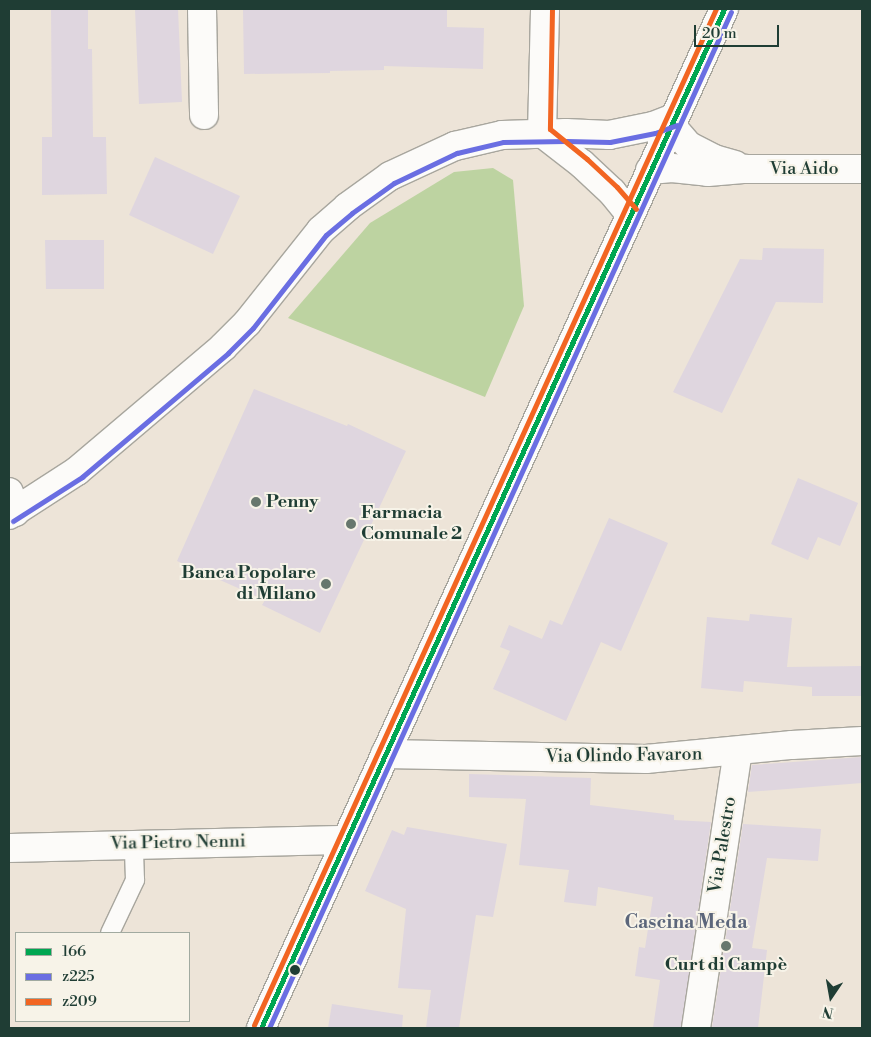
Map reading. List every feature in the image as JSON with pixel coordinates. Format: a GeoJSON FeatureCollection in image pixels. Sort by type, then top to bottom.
{"type":"FeatureCollection","features":[{"type":"Feature","properties":{"kind":"street"},"geometry":{"type":"LineString","coordinates":[[202,9],[204,115]]}},
{"type":"Feature","properties":{"kind":"street"},"geometry":{"type":"LineString","coordinates":[[542,133],[545,9]]}},
{"type":"Feature","properties":{"kind":"street"},"geometry":{"type":"LineString","coordinates":[[261,1028],[724,9]]}},
{"type":"Feature","properties":{"kind":"street"},"geometry":{"type":"LineString","coordinates":[[11,506],[77,471],[223,347],[247,323],[321,230],[347,207],[390,176],[455,146],[502,134],[609,135],[652,126],[674,118]]}},
{"type":"Feature","properties":{"kind":"street","name":"Via Aido"},"geometry":{"type":"LineString","coordinates":[[674,118],[674,129],[689,146],[714,159],[746,168]]}},
{"type":"Feature","properties":{"kind":"street"},"geometry":{"type":"LineString","coordinates":[[542,133],[582,164],[612,192],[630,214]]}},
{"type":"Feature","properties":{"kind":"street","name":"Via Aido"},"geometry":{"type":"LineString","coordinates":[[650,170],[672,168],[725,172],[746,168],[862,169]]}},
{"type":"Feature","properties":{"kind":"street","name":"Via Olindo Favaron"},"geometry":{"type":"LineString","coordinates":[[385,754],[646,759],[792,745],[862,741]]}},
{"type":"Feature","properties":{"kind":"street","name":"Via Palestro"},"geometry":{"type":"LineString","coordinates":[[696,1028],[738,751]]}},
{"type":"Feature","properties":{"kind":"street","name":"Via Pietro Nenni"},"geometry":{"type":"LineString","coordinates":[[9,848],[346,840]]}},
{"type":"Feature","properties":{"kind":"lane"},"geometry":{"type":"LineString","coordinates":[[110,932],[136,880],[134,844]]}},
{"type":"Feature","properties":{"kind":"green space"},"geometry":{"type":"Polygon","coordinates":[[[493,168],[513,180],[524,306],[485,397],[288,318],[370,223],[454,172],[493,168]]]}},
{"type":"Feature","properties":{"kind":"building"},"geometry":{"type":"Polygon","coordinates":[[[51,9],[88,9],[88,49],[92,49],[93,137],[106,137],[107,194],[42,195],[42,137],[52,137],[51,9]]]}},
{"type":"Feature","properties":{"kind":"building"},"geometry":{"type":"Polygon","coordinates":[[[135,9],[178,9],[182,102],[139,104],[135,9]]]}},
{"type":"Feature","properties":{"kind":"building"},"geometry":{"type":"Polygon","coordinates":[[[243,9],[447,9],[447,27],[484,28],[483,69],[384,66],[384,70],[244,74],[243,9]]]}},
{"type":"Feature","properties":{"kind":"building"},"geometry":{"type":"Polygon","coordinates":[[[155,157],[240,196],[213,254],[129,215],[155,157]]]}},
{"type":"Feature","properties":{"kind":"building"},"geometry":{"type":"Polygon","coordinates":[[[45,240],[104,240],[104,289],[46,289],[45,240]]]}},
{"type":"Feature","properties":{"kind":"building"},"geometry":{"type":"Polygon","coordinates":[[[763,248],[824,249],[823,303],[776,302],[722,413],[673,392],[740,259],[762,260],[763,248]]]}},
{"type":"Feature","properties":{"kind":"building"},"geometry":{"type":"Polygon","coordinates":[[[254,389],[347,426],[348,424],[406,451],[320,633],[262,605],[265,600],[177,561],[254,389]]]}},
{"type":"Feature","properties":{"kind":"building"},"geometry":{"type":"Polygon","coordinates":[[[798,478],[858,503],[840,546],[818,537],[808,560],[771,544],[798,478]]]}},
{"type":"Feature","properties":{"kind":"building"},"geometry":{"type":"Polygon","coordinates":[[[609,518],[668,543],[621,651],[601,642],[566,721],[493,689],[510,651],[500,647],[509,625],[542,639],[550,620],[562,625],[609,518]]]}},
{"type":"Feature","properties":{"kind":"building"},"geometry":{"type":"Polygon","coordinates":[[[750,614],[792,618],[787,667],[862,666],[862,696],[812,696],[812,687],[744,681],[743,692],[701,688],[707,617],[749,621],[750,614]]]}},
{"type":"Feature","properties":{"kind":"building"},"geometry":{"type":"Polygon","coordinates":[[[862,757],[862,783],[748,792],[752,765],[862,757]]]}},
{"type":"Feature","properties":{"kind":"building"},"geometry":{"type":"Polygon","coordinates":[[[469,774],[591,778],[590,805],[674,815],[674,820],[711,822],[681,1028],[653,1028],[660,980],[635,976],[639,947],[645,948],[653,897],[598,887],[596,906],[564,902],[569,870],[519,865],[526,799],[469,797],[469,774]]]}},
{"type":"Feature","properties":{"kind":"building"},"geometry":{"type":"Polygon","coordinates":[[[743,824],[821,829],[818,861],[767,858],[752,948],[767,950],[758,1028],[712,1028],[743,824]]]}},
{"type":"Feature","properties":{"kind":"building"},"geometry":{"type":"Polygon","coordinates":[[[407,827],[507,844],[493,917],[476,915],[459,1028],[426,1028],[431,990],[398,988],[406,909],[365,891],[392,830],[404,835],[407,827]]]}},
{"type":"Feature","properties":{"kind":"building"},"geometry":{"type":"Polygon","coordinates":[[[332,1004],[403,1015],[402,1028],[328,1028],[332,1004]]]}},
{"type":"Feature","properties":{"kind":"transit line","name":"z209"},"geometry":{"type":"LineString","coordinates":[[552,9],[550,129],[587,159],[617,187],[636,209]]}},
{"type":"Feature","properties":{"kind":"transit line","name":"z209"},"geometry":{"type":"LineString","coordinates":[[254,1025],[716,9]]}},
{"type":"Feature","properties":{"kind":"transit line","name":"166"},"geometry":{"type":"LineString","coordinates":[[261,1028],[724,9]]}},
{"type":"Feature","properties":{"kind":"transit line","name":"z225"},"geometry":{"type":"LineString","coordinates":[[269,1028],[731,12]]}},
{"type":"Feature","properties":{"kind":"transit line","name":"z225"},"geometry":{"type":"LineString","coordinates":[[13,521],[82,477],[228,353],[253,328],[326,235],[352,213],[394,183],[457,153],[503,142],[610,142],[655,133],[677,125]]}},
{"type":"Feature","properties":{"kind":"place","name":"Penny"},"geometry":{"type":"Point","coordinates":[256,502]}},
{"type":"Feature","properties":{"kind":"place","name":"Farmacia Comunale 2"},"geometry":{"type":"Point","coordinates":[351,524]}},
{"type":"Feature","properties":{"kind":"place","name":"Banca Popolare di Milano"},"geometry":{"type":"Point","coordinates":[326,584]}},
{"type":"Feature","properties":{"kind":"place","name":"Curt di Campè"},"geometry":{"type":"Point","coordinates":[726,946]}},
{"type":"Feature","properties":{"kind":"district","name":"Cascina Meda"},"geometry":{"type":"Point","coordinates":[686,923]}}]}
